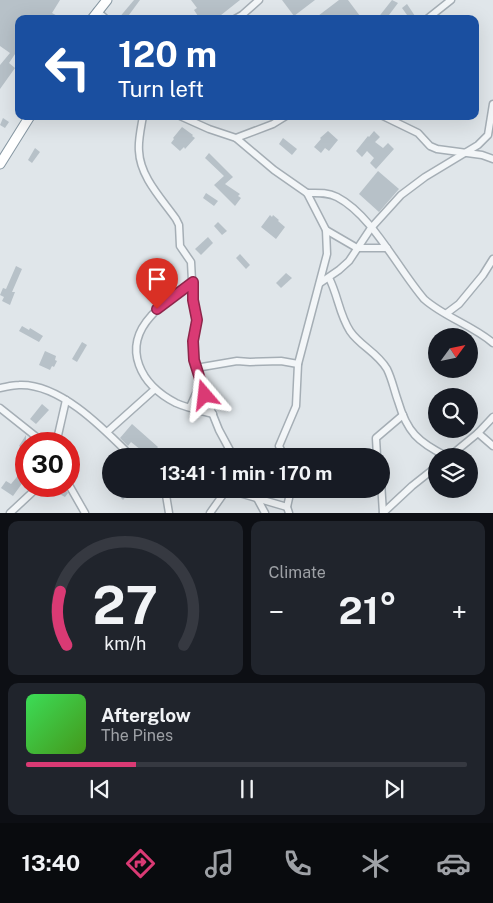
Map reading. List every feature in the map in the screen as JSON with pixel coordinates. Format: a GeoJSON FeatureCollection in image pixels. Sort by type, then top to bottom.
{"type":"FeatureCollection","features":[{"type":"Feature","properties":{"kind":"highway"},"geometry":{"type":"LineString","coordinates":[[95,15],[107,0]]}},
{"type":"Feature","properties":{"kind":"highway"},"geometry":{"type":"LineString","coordinates":[[0,164],[28,120]]}},
{"type":"Feature","properties":{"kind":"street"},"geometry":{"type":"LineString","coordinates":[[247,15],[259,0]]}},
{"type":"Feature","properties":{"kind":"street"},"geometry":{"type":"LineString","coordinates":[[432,15],[451,0]]}},
{"type":"Feature","properties":{"kind":"street"},"geometry":{"type":"LineString","coordinates":[[320,283],[349,261],[371,228],[401,195],[425,177],[478,145],[488,135],[493,104]]}},
{"type":"Feature","properties":{"kind":"street"},"geometry":{"type":"LineString","coordinates":[[142,120],[138,152],[150,183],[179,225],[180,246],[191,262],[193,300],[197,320],[193,341],[194,360],[213,414],[229,448]]}},
{"type":"Feature","properties":{"kind":"street"},"geometry":{"type":"LineString","coordinates":[[188,120],[209,130],[236,138],[274,170],[307,193],[326,230],[326,254],[320,283],[298,364],[296,406],[281,448]]}},
{"type":"Feature","properties":{"kind":"street"},"geometry":{"type":"LineString","coordinates":[[236,138],[279,120]]}},
{"type":"Feature","properties":{"kind":"street"},"geometry":{"type":"LineString","coordinates":[[391,120],[418,133],[430,146],[464,154],[482,154],[493,159]]}},
{"type":"Feature","properties":{"kind":"street"},"geometry":{"type":"LineString","coordinates":[[307,193],[323,193],[337,197],[350,206],[387,248],[424,299],[434,308],[447,313],[483,334],[493,343]]}},
{"type":"Feature","properties":{"kind":"street"},"geometry":{"type":"LineString","coordinates":[[326,230],[356,248],[387,248]]}},
{"type":"Feature","properties":{"kind":"street"},"geometry":{"type":"LineString","coordinates":[[447,313],[459,304],[483,275],[493,258]]}},
{"type":"Feature","properties":{"kind":"street"},"geometry":{"type":"LineString","coordinates":[[329,278],[343,319],[350,332],[380,358],[392,381],[403,415],[411,430],[425,445],[431,448]]}},
{"type":"Feature","properties":{"kind":"street"},"geometry":{"type":"LineString","coordinates":[[193,282],[149,317],[136,341],[135,352],[144,375],[155,389],[178,404],[213,414]]}},
{"type":"Feature","properties":{"kind":"street"},"geometry":{"type":"LineString","coordinates":[[196,368],[237,360],[250,362],[281,361],[298,364]]}},
{"type":"Feature","properties":{"kind":"street"},"geometry":{"type":"LineString","coordinates":[[190,407],[201,382]]}},
{"type":"Feature","properties":{"kind":"street"},"geometry":{"type":"LineString","coordinates":[[0,388],[20,384],[44,388],[76,405],[122,448]]}},
{"type":"Feature","properties":{"kind":"street"},"geometry":{"type":"LineString","coordinates":[[107,432],[155,389]]}},
{"type":"Feature","properties":{"kind":"street"},"geometry":{"type":"LineString","coordinates":[[59,432],[66,400]]}},
{"type":"Feature","properties":{"kind":"street"},"geometry":{"type":"LineString","coordinates":[[0,408],[30,432]]}},
{"type":"Feature","properties":{"kind":"street"},"geometry":{"type":"LineString","coordinates":[[376,448],[376,438],[403,415]]}},
{"type":"Feature","properties":{"kind":"street"},"geometry":{"type":"LineString","coordinates":[[493,417],[478,433],[493,446]]}},
{"type":"Feature","properties":{"kind":"street"},"geometry":{"type":"LineString","coordinates":[[460,448],[472,438]]}},
{"type":"Feature","properties":{"kind":"street"},"geometry":{"type":"LineString","coordinates":[[382,498],[383,513],[428,473]]}},
{"type":"Feature","properties":{"kind":"street"},"geometry":{"type":"LineString","coordinates":[[10,513],[27,497]]}},
{"type":"Feature","properties":{"kind":"street"},"geometry":{"type":"LineString","coordinates":[[76,497],[86,513]]}},
{"type":"Feature","properties":{"kind":"street"},"geometry":{"type":"LineString","coordinates":[[166,498],[168,513]]}},
{"type":"Feature","properties":{"kind":"street"},"geometry":{"type":"LineString","coordinates":[[210,513],[221,498]]}},
{"type":"Feature","properties":{"kind":"street"},"geometry":{"type":"LineString","coordinates":[[257,498],[288,510]]}},
{"type":"Feature","properties":{"kind":"street"},"geometry":{"type":"LineString","coordinates":[[257,498],[265,513]]}},
{"type":"Feature","properties":{"kind":"building"},"geometry":{"type":"Polygon","coordinates":[[[0,0],[60,0],[52,13],[56,15],[15,15],[15,54],[9,63],[15,68],[0,89],[0,65],[10,53],[0,46],[0,0]]]}},
{"type":"Feature","properties":{"kind":"building"},"geometry":{"type":"Polygon","coordinates":[[[134,0],[140,0],[129,15],[121,15],[134,0]]]}},
{"type":"Feature","properties":{"kind":"building"},"geometry":{"type":"Polygon","coordinates":[[[191,0],[240,0],[221,15],[197,15],[194,10],[197,8],[191,0]]]}},
{"type":"Feature","properties":{"kind":"building"},"geometry":{"type":"Polygon","coordinates":[[[282,0],[315,0],[295,15],[293,15],[282,0]]]}},
{"type":"Feature","properties":{"kind":"building"},"geometry":{"type":"Polygon","coordinates":[[[339,0],[348,0],[359,15],[319,15],[339,0]]]}},
{"type":"Feature","properties":{"kind":"building"},"geometry":{"type":"Polygon","coordinates":[[[392,0],[398,3],[389,15],[380,15],[392,0]]]}},
{"type":"Feature","properties":{"kind":"building"},"geometry":{"type":"Polygon","coordinates":[[[407,4],[414,15],[407,15],[402,8],[407,4]]]}},
{"type":"Feature","properties":{"kind":"building"},"geometry":{"type":"Polygon","coordinates":[[[3,118],[9,122],[5,128],[0,125],[3,118]]]}},
{"type":"Feature","properties":{"kind":"building"},"geometry":{"type":"Polygon","coordinates":[[[182,127],[195,138],[185,149],[184,147],[180,151],[171,143],[182,127]]]}},
{"type":"Feature","properties":{"kind":"building"},"geometry":{"type":"Polygon","coordinates":[[[328,131],[338,140],[329,151],[325,148],[321,153],[314,147],[328,131]]]}},
{"type":"Feature","properties":{"kind":"building"},"geometry":{"type":"Polygon","coordinates":[[[374,131],[380,137],[375,142],[383,148],[388,143],[394,149],[376,169],[370,163],[374,158],[367,151],[362,157],[356,151],[374,131]]]}},
{"type":"Feature","properties":{"kind":"building"},"geometry":{"type":"Polygon","coordinates":[[[283,138],[297,149],[292,155],[279,144],[283,138]]]}},
{"type":"Feature","properties":{"kind":"building"},"geometry":{"type":"Polygon","coordinates":[[[35,148],[40,152],[32,163],[28,160],[35,148]]]}},
{"type":"Feature","properties":{"kind":"building"},"geometry":{"type":"Polygon","coordinates":[[[209,153],[233,177],[225,184],[240,194],[238,196],[241,198],[235,206],[214,185],[224,176],[205,158],[209,153]]]}},
{"type":"Feature","properties":{"kind":"building"},"geometry":{"type":"Polygon","coordinates":[[[378,171],[399,189],[379,212],[359,194],[378,171]]]}},
{"type":"Feature","properties":{"kind":"building"},"geometry":{"type":"Polygon","coordinates":[[[206,193],[218,201],[214,206],[203,198],[206,193]]]}},
{"type":"Feature","properties":{"kind":"building"},"geometry":{"type":"Polygon","coordinates":[[[270,215],[272,217],[273,215],[285,227],[276,239],[261,227],[270,215]]]}},
{"type":"Feature","properties":{"kind":"building"},"geometry":{"type":"Polygon","coordinates":[[[218,222],[227,231],[222,235],[214,226],[218,222]]]}},
{"type":"Feature","properties":{"kind":"building"},"geometry":{"type":"Polygon","coordinates":[[[208,237],[213,243],[201,255],[195,249],[208,237]]]}},
{"type":"Feature","properties":{"kind":"building"},"geometry":{"type":"Polygon","coordinates":[[[240,254],[250,265],[246,269],[236,258],[240,254]]]}},
{"type":"Feature","properties":{"kind":"building"},"geometry":{"type":"Polygon","coordinates":[[[16,266],[22,269],[12,292],[15,292],[10,305],[2,301],[4,297],[0,295],[3,288],[6,289],[16,266]]]}},
{"type":"Feature","properties":{"kind":"building"},"geometry":{"type":"Polygon","coordinates":[[[286,273],[292,278],[281,288],[276,283],[286,273]]]}},
{"type":"Feature","properties":{"kind":"building"},"geometry":{"type":"Polygon","coordinates":[[[22,326],[29,330],[30,328],[43,336],[39,342],[19,331],[22,326]]]}},
{"type":"Feature","properties":{"kind":"building"},"geometry":{"type":"Polygon","coordinates":[[[82,342],[87,345],[77,362],[72,359],[82,342]]]}},
{"type":"Feature","properties":{"kind":"building"},"geometry":{"type":"Polygon","coordinates":[[[45,351],[56,356],[55,360],[57,361],[50,370],[39,365],[45,351]]]}},
{"type":"Feature","properties":{"kind":"building"},"geometry":{"type":"Polygon","coordinates":[[[42,404],[49,410],[36,424],[30,419],[42,404]]]}},
{"type":"Feature","properties":{"kind":"building"},"geometry":{"type":"Polygon","coordinates":[[[132,424],[158,447],[138,448],[131,442],[128,446],[120,438],[132,424]]]}},
{"type":"Feature","properties":{"kind":"building"},"geometry":{"type":"Polygon","coordinates":[[[15,479],[15,493],[13,496],[1,488],[6,481],[11,484],[15,479]]]}},
{"type":"Feature","properties":{"kind":"route"},"geometry":{"type":"LineString","coordinates":[[157,309],[193,282],[193,300],[197,320],[193,341],[194,360],[205,395]]}}]}
